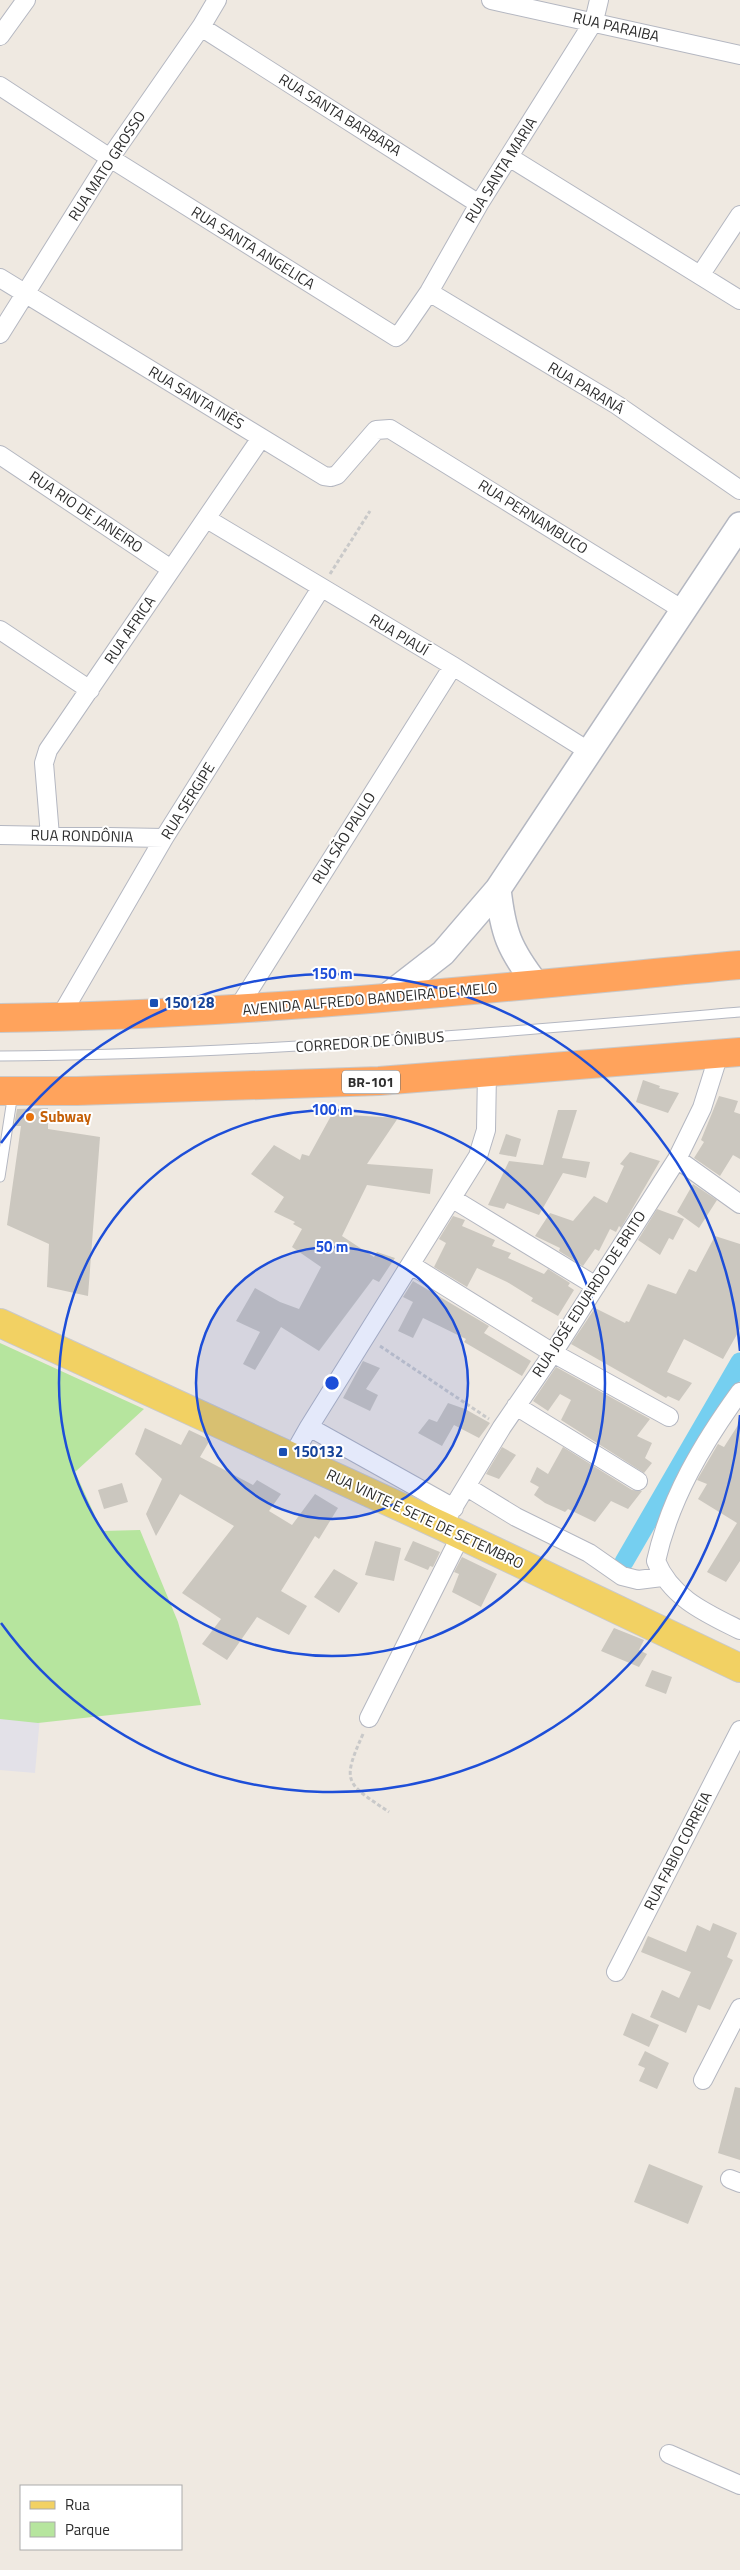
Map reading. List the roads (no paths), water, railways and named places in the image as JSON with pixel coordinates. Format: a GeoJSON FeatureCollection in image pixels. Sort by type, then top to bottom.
{"type":"FeatureCollection","features":[{"type":"Feature","properties":{"kind":"highway","name":"AVENIDA ALFREDO BANDEIRA DE MELO"},"geometry":{"type":"LineString","coordinates":[[0,1018],[236,1010],[740,965]]}},
{"type":"Feature","properties":{"kind":"highway","name":"BR-101"},"geometry":{"type":"LineString","coordinates":[[6,1091],[319,1084],[730,1053]]}},
{"type":"Feature","properties":{"kind":"main road","name":"RUA VINTE E SETE DE SETEMBRO"},"geometry":{"type":"LineString","coordinates":[[0,1322],[292,1458],[452,1523],[603,1602],[740,1668]]}},
{"type":"Feature","properties":{"kind":"street"},"geometry":{"type":"LineString","coordinates":[[0,36],[26,0]]}},
{"type":"Feature","properties":{"kind":"street","name":"RUA MATO GROSSO"},"geometry":{"type":"LineString","coordinates":[[0,334],[110,158],[201,27],[217,0]]}},
{"type":"Feature","properties":{"kind":"street","name":"RUA PARAIBA"},"geometry":{"type":"LineString","coordinates":[[491,0],[594,21],[740,55]]}},
{"type":"Feature","properties":{"kind":"street","name":"RUA SANTA MARIA"},"geometry":{"type":"LineString","coordinates":[[396,337],[429,292],[479,204],[594,21],[599,0]]}},
{"type":"Feature","properties":{"kind":"street","name":"RUA SANTA BARBARA"},"geometry":{"type":"LineString","coordinates":[[201,27],[479,204]]}},
{"type":"Feature","properties":{"kind":"street","name":"RUA SANTA ANGELICA"},"geometry":{"type":"LineString","coordinates":[[0,86],[110,158],[396,337]]}},
{"type":"Feature","properties":{"kind":"street"},"geometry":{"type":"LineString","coordinates":[[509,157],[701,274],[740,300]]}},
{"type":"Feature","properties":{"kind":"street"},"geometry":{"type":"LineString","coordinates":[[701,274],[740,215]]}},
{"type":"Feature","properties":{"kind":"street","name":"RUA SANTA INÊS"},"geometry":{"type":"LineString","coordinates":[[0,278],[261,438],[331,477],[337,475],[376,430],[382,428]]}},
{"type":"Feature","properties":{"kind":"street","name":"RUA PARANÁ"},"geometry":{"type":"LineString","coordinates":[[429,292],[617,405],[740,490]]}},
{"type":"Feature","properties":{"kind":"street","name":"RUA PERNAMBUCO"},"geometry":{"type":"LineString","coordinates":[[382,428],[390,429],[683,610]]}},
{"type":"Feature","properties":{"kind":"street","name":"RUA AFRICA"},"geometry":{"type":"LineString","coordinates":[[50,836],[45,756],[261,438]]}},
{"type":"Feature","properties":{"kind":"street","name":"RUA RIO DE JANEIRO"},"geometry":{"type":"LineString","coordinates":[[0,454],[172,569]]}},
{"type":"Feature","properties":{"kind":"street","name":"RUA PIAUÍ"},"geometry":{"type":"LineString","coordinates":[[207,520],[453,666],[590,752]]}},
{"type":"Feature","properties":{"kind":"street"},"geometry":{"type":"LineString","coordinates":[[385,998],[443,953],[498,889],[740,525]]}},
{"type":"Feature","properties":{"kind":"street","name":"RUA SERGIPE"},"geometry":{"type":"LineString","coordinates":[[60,1017],[164,838],[321,588]]}},
{"type":"Feature","properties":{"kind":"street"},"geometry":{"type":"LineString","coordinates":[[0,630],[90,690]]}},
{"type":"Feature","properties":{"kind":"street","name":"RUA SÃO PAULO"},"geometry":{"type":"LineString","coordinates":[[236,1010],[453,666]]}},
{"type":"Feature","properties":{"kind":"street","name":"RUA RONDÔNIA"},"geometry":{"type":"LineString","coordinates":[[0,835],[164,838]]}},
{"type":"Feature","properties":{"kind":"street"},"geometry":{"type":"LineString","coordinates":[[498,889],[509,944],[516,959],[536,984]]}},
{"type":"Feature","properties":{"kind":"street","name":"RUA JOSÉ EDUARDO DE BRITO"},"geometry":{"type":"LineString","coordinates":[[369,1718],[468,1487],[516,1406],[553,1353],[677,1159],[730,1053]]}},
{"type":"Feature","properties":{"kind":"street"},"geometry":{"type":"LineString","coordinates":[[292,1458],[309,1426],[478,1156],[486,1130],[487,1072]]}},
{"type":"Feature","properties":{"kind":"street"},"geometry":{"type":"LineString","coordinates":[[677,1159],[740,1204]]}},
{"type":"Feature","properties":{"kind":"street"},"geometry":{"type":"LineString","coordinates":[[452,1199],[596,1286]]}},
{"type":"Feature","properties":{"kind":"street"},"geometry":{"type":"LineString","coordinates":[[411,1265],[553,1353],[668,1417]]}},
{"type":"Feature","properties":{"kind":"street"},"geometry":{"type":"LineString","coordinates":[[740,1392],[712,1431],[677,1498],[656,1561],[662,1576],[674,1591],[712,1616],[740,1630]]}},
{"type":"Feature","properties":{"kind":"street"},"geometry":{"type":"LineString","coordinates":[[516,1406],[638,1481]]}},
{"type":"Feature","properties":{"kind":"street"},"geometry":{"type":"LineString","coordinates":[[309,1426],[452,1523]]}},
{"type":"Feature","properties":{"kind":"street"},"geometry":{"type":"LineString","coordinates":[[468,1487],[516,1517],[589,1553],[622,1576],[638,1580],[662,1576]]}},
{"type":"Feature","properties":{"kind":"street","name":"RUA FABIO CORREIA"},"geometry":{"type":"LineString","coordinates":[[616,1972],[740,1730]]}},
{"type":"Feature","properties":{"kind":"street"},"geometry":{"type":"LineString","coordinates":[[703,2080],[740,2008]]}},
{"type":"Feature","properties":{"kind":"street"},"geometry":{"type":"LineString","coordinates":[[669,2454],[740,2485]]}},
{"type":"Feature","properties":{"kind":"lane","name":"CORREDOR DE ÔNIBUS"},"geometry":{"type":"LineString","coordinates":[[0,1056],[97,1056],[308,1047],[740,1012]]}},
{"type":"Feature","properties":{"kind":"lane"},"geometry":{"type":"LineString","coordinates":[[0,1177],[6,1091]]}},
{"type":"Feature","properties":{"kind":"waterway"},"geometry":{"type":"LineString","coordinates":[[624,1562],[740,1362]]}},
{"type":"Feature","properties":{"kind":"place","name":"150128"},"geometry":{"type":"Point","coordinates":[154,1003]}},
{"type":"Feature","properties":{"kind":"place","name":"Subway"},"geometry":{"type":"Point","coordinates":[30,1117]}},
{"type":"Feature","properties":{"kind":"place","name":"150132"},"geometry":{"type":"Point","coordinates":[283,1452]}}]}
